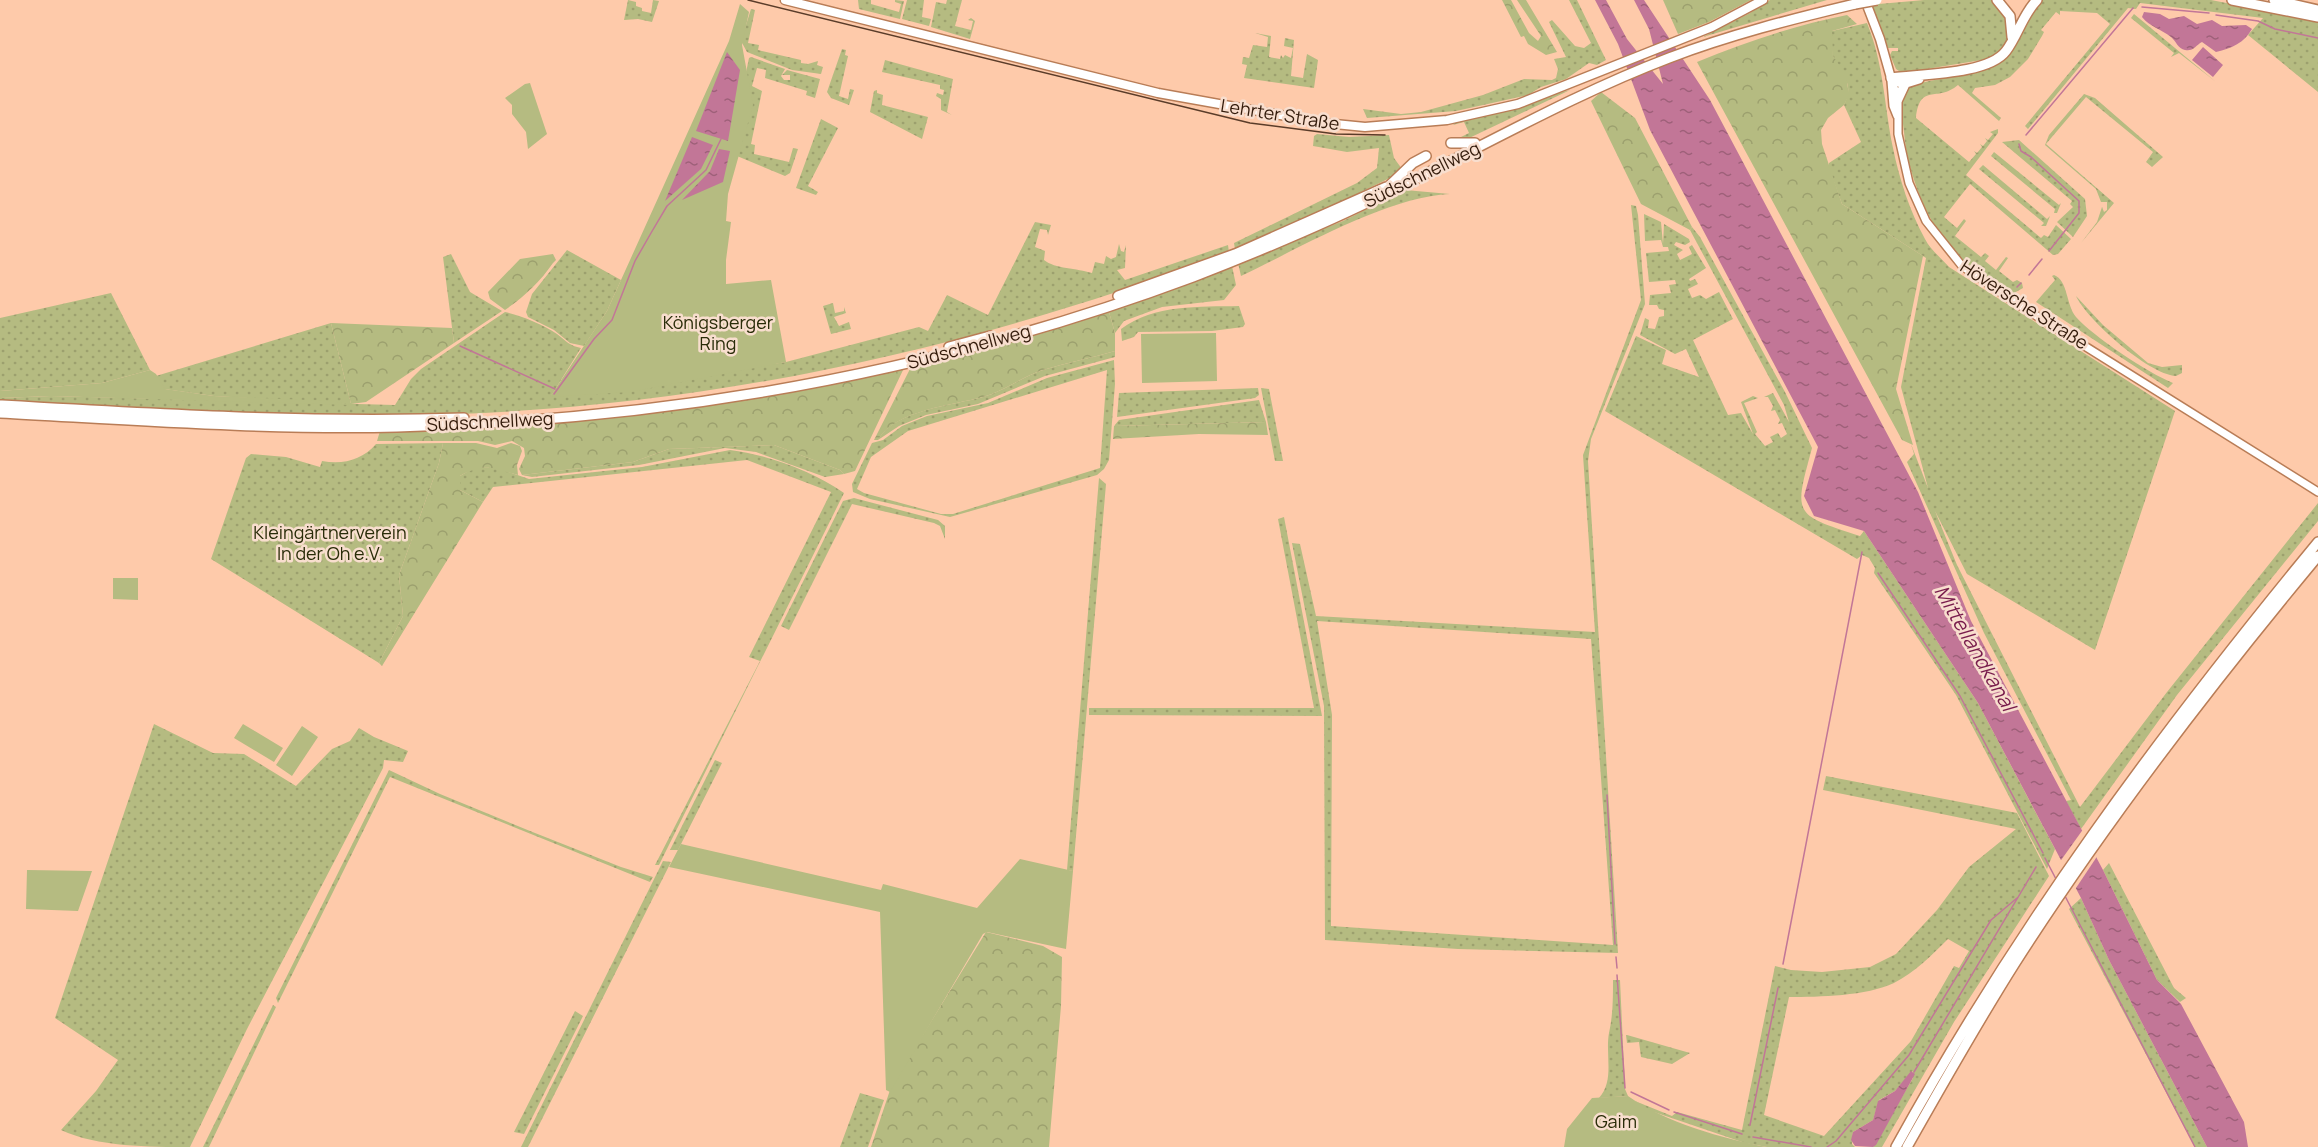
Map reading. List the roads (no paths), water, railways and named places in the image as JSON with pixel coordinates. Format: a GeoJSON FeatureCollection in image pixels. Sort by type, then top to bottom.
{"type":"FeatureCollection","features":[{"type":"Feature","properties":{"kind":"highway","name":"Südschnellweg"},"geometry":{"type":"LineString","coordinates":[[396,423],[551,419],[650,409],[790,388],[923,359],[1030,331],[1186,279],[1288,239],[1401,186],[1572,93],[1691,43],[1773,24],[1851,2],[1877,0]]}},
{"type":"Feature","properties":{"kind":"highway"},"geometry":{"type":"LineString","coordinates":[[1997,0],[2010,16],[2013,29],[2011,42]]}},
{"type":"Feature","properties":{"kind":"highway"},"geometry":{"type":"LineString","coordinates":[[1891,78],[1926,75],[1989,63],[2002,55],[2037,0]]}},
{"type":"Feature","properties":{"kind":"highway"},"geometry":{"type":"LineString","coordinates":[[2232,0],[2318,17]]}},
{"type":"Feature","properties":{"kind":"highway"},"geometry":{"type":"LineString","coordinates":[[2274,0],[2318,10]]}},
{"type":"Feature","properties":{"kind":"highway"},"geometry":{"type":"LineString","coordinates":[[1898,99],[1905,84],[1926,75]]}},
{"type":"Feature","properties":{"kind":"highway"},"geometry":{"type":"LineString","coordinates":[[1891,78],[1905,84]]}},
{"type":"Feature","properties":{"kind":"highway"},"geometry":{"type":"LineString","coordinates":[[1451,142],[1475,146],[1464,160]]}},
{"type":"Feature","properties":{"kind":"highway","name":"Südschnellweg"},"geometry":{"type":"LineString","coordinates":[[4,409],[375,424],[550,414],[638,405],[809,379],[927,353],[1050,319],[1184,273],[1286,232],[1475,146]]}},
{"type":"Feature","properties":{"kind":"highway"},"geometry":{"type":"LineString","coordinates":[[1390,185],[1413,163],[1426,156]]}},
{"type":"Feature","properties":{"kind":"highway"},"geometry":{"type":"LineString","coordinates":[[1401,186],[1418,185]]}},
{"type":"Feature","properties":{"kind":"highway"},"geometry":{"type":"LineString","coordinates":[[1896,1147],[1967,1022],[2046,898],[2194,694],[2318,542]]}},
{"type":"Feature","properties":{"kind":"highway"},"geometry":{"type":"LineString","coordinates":[[1907,1147],[1973,1031],[2105,830],[2200,702],[2318,556]]}},
{"type":"Feature","properties":{"kind":"main road","name":"Lehrter Straße"},"geometry":{"type":"LineString","coordinates":[[785,0],[1143,90],[1348,126],[1392,126],[1457,118],[1572,93]]}},
{"type":"Feature","properties":{"kind":"main road"},"geometry":{"type":"LineString","coordinates":[[1691,43],[1763,0]]}},
{"type":"Feature","properties":{"kind":"main road","name":"Höversche Straße"},"geometry":{"type":"LineString","coordinates":[[1864,0],[1880,39],[1891,78]]}},
{"type":"Feature","properties":{"kind":"street","name":"Höversche Straße"},"geometry":{"type":"LineString","coordinates":[[1891,78],[1898,99],[1897,116],[1902,161],[1917,205],[1952,257],[1993,288],[2318,492]]}},
{"type":"Feature","properties":{"kind":"street","name":"Höversche Straße"},"geometry":{"type":"LineString","coordinates":[[1891,78],[1893,106],[1897,116]]}},
{"type":"Feature","properties":{"kind":"water","name":"Mittellandkanal"},"geometry":{"type":"Polygon","coordinates":[[[1595,0],[1606,0],[1627,39],[1663,84],[1649,29],[1634,0],[1644,0],[1710,100],[1918,492],[1971,621],[2103,870],[2157,980],[2181,1004],[2244,1122],[2248,1147],[2207,1147],[2109,960],[2081,898],[1978,703],[1864,531],[1814,516],[1804,496],[1818,447],[1650,130],[1618,44],[1595,0]]]}},
{"type":"Feature","properties":{"kind":"water"},"geometry":{"type":"Polygon","coordinates":[[[2144,12],[2160,14],[2169,19],[2184,16],[2197,24],[2212,20],[2222,26],[2246,25],[2252,29],[2232,47],[2216,52],[2202,42],[2192,49],[2185,50],[2179,47],[2171,37],[2145,20],[2142,17],[2144,12]]]}},
{"type":"Feature","properties":{"kind":"water"},"geometry":{"type":"Polygon","coordinates":[[[2203,47],[2223,65],[2213,77],[2192,60],[2203,47]]]}},
{"type":"Feature","properties":{"kind":"water"},"geometry":{"type":"Polygon","coordinates":[[[727,52],[740,70],[728,141],[696,131],[727,52]]]}},
{"type":"Feature","properties":{"kind":"water"},"geometry":{"type":"Polygon","coordinates":[[[692,137],[713,145],[701,169],[665,201],[692,137]]]}},
{"type":"Feature","properties":{"kind":"water"},"geometry":{"type":"Polygon","coordinates":[[[719,149],[730,151],[723,182],[682,200],[710,171],[719,149]]]}},
{"type":"Feature","properties":{"kind":"water"},"geometry":{"type":"Polygon","coordinates":[[[1911,1071],[1915,1074],[1876,1145],[1873,1147],[1855,1146],[1851,1140],[1853,1132],[1873,1120],[1878,1101],[1895,1091],[1911,1071]]]}},
{"type":"Feature","properties":{"kind":"waterway"},"geometry":{"type":"LineString","coordinates":[[2142,7],[2209,13]]}},
{"type":"Feature","properties":{"kind":"waterway"},"geometry":{"type":"LineString","coordinates":[[2026,135],[2133,8]]}},
{"type":"Feature","properties":{"kind":"waterway"},"geometry":{"type":"LineString","coordinates":[[2216,15],[2258,21],[2275,29],[2318,38]]}},
{"type":"Feature","properties":{"kind":"waterway"},"geometry":{"type":"LineString","coordinates":[[554,394],[594,339],[612,320],[635,261],[667,206],[706,170],[721,139]]}},
{"type":"Feature","properties":{"kind":"waterway"},"geometry":{"type":"LineString","coordinates":[[2019,144],[2021,151],[2031,157],[2079,201],[2079,213],[2049,251]]}},
{"type":"Feature","properties":{"kind":"waterway"},"geometry":{"type":"LineString","coordinates":[[2029,275],[2042,259]]}},
{"type":"Feature","properties":{"kind":"waterway"},"geometry":{"type":"LineString","coordinates":[[2017,287],[2021,283]]}},
{"type":"Feature","properties":{"kind":"waterway"},"geometry":{"type":"LineString","coordinates":[[460,346],[555,389]]}},
{"type":"Feature","properties":{"kind":"waterway"},"geometry":{"type":"LineString","coordinates":[[1783,964],[1862,552]]}},
{"type":"Feature","properties":{"kind":"waterway"},"geometry":{"type":"LineString","coordinates":[[1878,573],[1960,696],[2043,853]]}},
{"type":"Feature","properties":{"kind":"waterway"},"geometry":{"type":"LineString","coordinates":[[1607,795],[1615,944]]}},
{"type":"Feature","properties":{"kind":"waterway"},"geometry":{"type":"LineString","coordinates":[[2045,858],[2057,881]]}},
{"type":"Feature","properties":{"kind":"waterway"},"geometry":{"type":"LineString","coordinates":[[1914,1072],[2036,867]]}},
{"type":"Feature","properties":{"kind":"waterway"},"geometry":{"type":"LineString","coordinates":[[2065,896],[2195,1147]]}},
{"type":"Feature","properties":{"kind":"waterway"},"geometry":{"type":"LineString","coordinates":[[1827,1147],[1836,1141],[1909,1055],[1991,920],[2017,898]]}},
{"type":"Feature","properties":{"kind":"waterway"},"geometry":{"type":"LineString","coordinates":[[1616,957],[1617,968]]}},
{"type":"Feature","properties":{"kind":"waterway"},"geometry":{"type":"LineString","coordinates":[[1617,975],[1625,1088]]}},
{"type":"Feature","properties":{"kind":"waterway"},"geometry":{"type":"LineString","coordinates":[[1750,1125],[1778,988]]}},
{"type":"Feature","properties":{"kind":"waterway"},"geometry":{"type":"LineString","coordinates":[[1631,1092],[1669,1110]]}},
{"type":"Feature","properties":{"kind":"waterway"},"geometry":{"type":"LineString","coordinates":[[1674,1112],[1742,1134]]}},
{"type":"Feature","properties":{"kind":"waterway"},"geometry":{"type":"LineString","coordinates":[[1753,1137],[1811,1147]]}},
{"type":"Feature","properties":{"kind":"tram line"},"geometry":{"type":"LineString","coordinates":[[748,0],[1250,123],[1336,134],[1385,135]]}},
{"type":"Feature","properties":{"kind":"park label","name":"Königsberger Ring"},"geometry":{"type":"Point","coordinates":[718,333]}},
{"type":"Feature","properties":{"kind":"park label","name":"Kleingärtnerverein In der Oh e.V."},"geometry":{"type":"Point","coordinates":[330,543]}},
{"type":"Feature","properties":{"kind":"park label","name":"Gaim"},"geometry":{"type":"Point","coordinates":[1616,1122]}}]}
